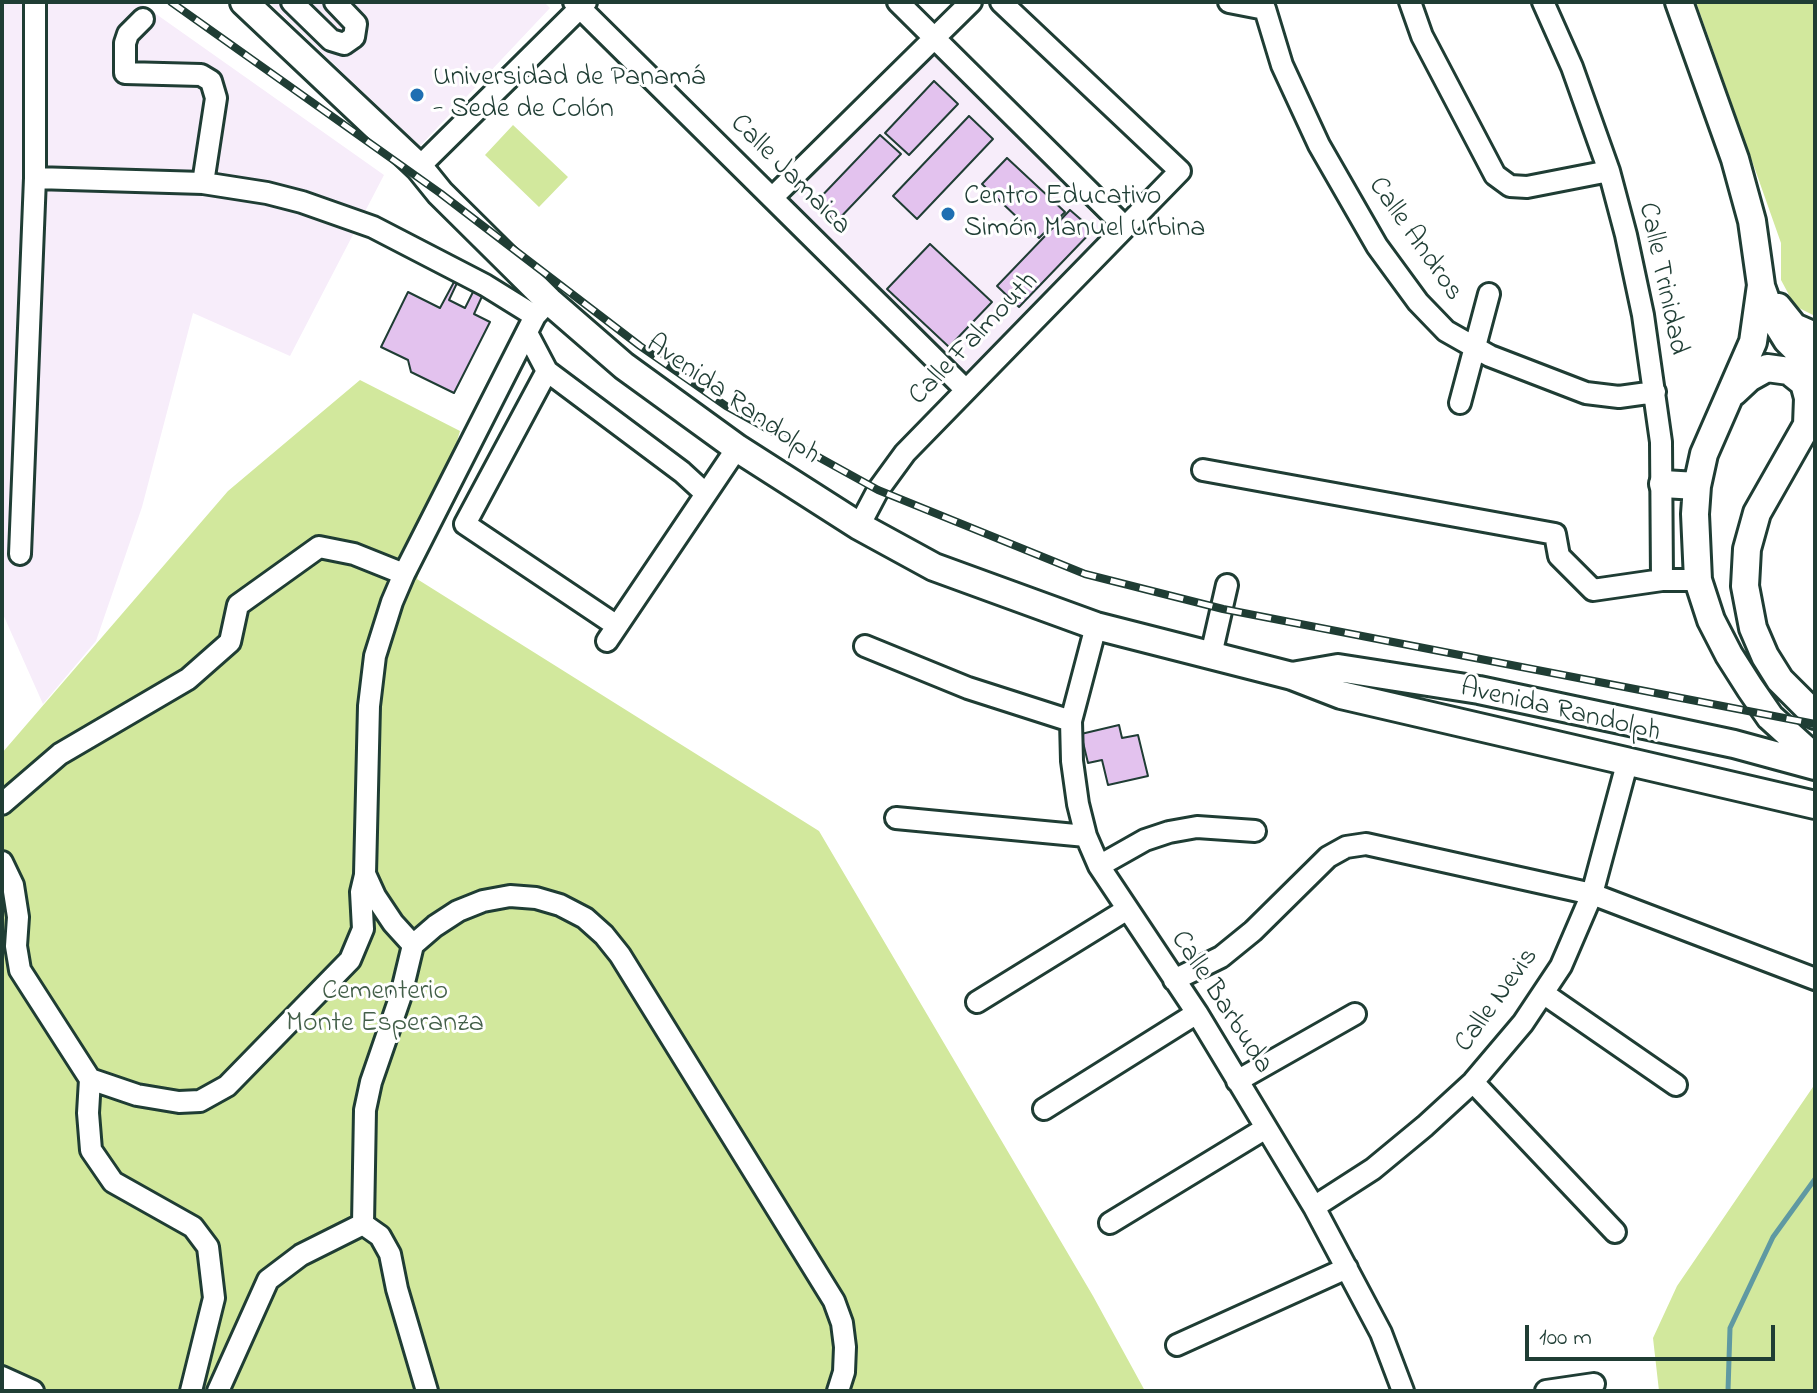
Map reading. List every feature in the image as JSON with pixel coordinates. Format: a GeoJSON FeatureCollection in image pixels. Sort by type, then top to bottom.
{"type":"FeatureCollection","features":[{"type":"Feature","properties":{"kind":"main road","name":"Avenida Randolph"},"geometry":{"type":"LineString","coordinates":[[244,2],[419,167],[537,316],[624,366],[737,448],[859,526],[934,567],[1096,626],[1292,676],[1341,695],[1815,805]]}},
{"type":"Feature","properties":{"kind":"main road"},"geometry":{"type":"LineString","coordinates":[[1679,2],[1735,159],[1752,221],[1761,285],[1771,314],[1787,340],[1815,368]]}},
{"type":"Feature","properties":{"kind":"main road"},"geometry":{"type":"LineString","coordinates":[[1761,285],[1794,327],[1815,336]]}},
{"type":"Feature","properties":{"kind":"main road"},"geometry":{"type":"LineString","coordinates":[[1761,285],[1753,342],[1704,454],[1697,486],[1698,580],[1711,620],[1750,688],[1770,717],[1815,758]]}},
{"type":"Feature","properties":{"kind":"main road"},"geometry":{"type":"LineString","coordinates":[[1730,395],[1749,378],[1767,368],[1789,371],[1804,383],[1808,398],[1811,418],[1757,513],[1747,549],[1745,586],[1753,628],[1765,656],[1780,680],[1815,715]]}},
{"type":"Feature","properties":{"kind":"main road"},"geometry":{"type":"LineString","coordinates":[[1663,484],[1697,486]]}},
{"type":"Feature","properties":{"kind":"main road","name":"Avenida Randolph"},"geometry":{"type":"LineString","coordinates":[[1292,676],[1338,668],[1479,690],[1734,744],[1815,766]]}},
{"type":"Feature","properties":{"kind":"street"},"geometry":{"type":"LineString","coordinates":[[20,554],[35,178],[35,2]]}},
{"type":"Feature","properties":{"kind":"street"},"geometry":{"type":"LineString","coordinates":[[292,2],[331,40],[344,44],[354,37],[356,24],[335,2]]}},
{"type":"Feature","properties":{"kind":"street"},"geometry":{"type":"LineString","coordinates":[[898,2],[1125,227]]}},
{"type":"Feature","properties":{"kind":"street"},"geometry":{"type":"LineString","coordinates":[[772,198],[971,2]]}},
{"type":"Feature","properties":{"kind":"street","name":"Calle Falmouth"},"geometry":{"type":"LineString","coordinates":[[859,526],[878,490],[905,453],[1180,171],[1001,2]]}},
{"type":"Feature","properties":{"kind":"street","name":"Calle Andros"},"geometry":{"type":"LineString","coordinates":[[1229,2],[1265,5],[1270,32],[1299,106],[1377,246],[1418,302],[1446,331],[1540,377],[1586,393],[1619,397],[1655,392]]}},
{"type":"Feature","properties":{"kind":"street"},"geometry":{"type":"LineString","coordinates":[[1410,2],[1422,36],[1495,175],[1510,186],[1527,187],[1609,171]]}},
{"type":"Feature","properties":{"kind":"street","name":"Calle Trinidad"},"geometry":{"type":"LineString","coordinates":[[1543,2],[1572,67],[1609,171],[1643,315],[1655,392],[1663,484],[1662,580]]}},
{"type":"Feature","properties":{"kind":"street"},"geometry":{"type":"LineString","coordinates":[[419,167],[580,4]]}},
{"type":"Feature","properties":{"kind":"street","name":"Calle Jamaica"},"geometry":{"type":"LineString","coordinates":[[580,4],[965,389]]}},
{"type":"Feature","properties":{"kind":"street"},"geometry":{"type":"LineString","coordinates":[[143,19],[128,34],[125,43],[125,73],[201,75],[211,81],[216,98],[203,183]]}},
{"type":"Feature","properties":{"kind":"street"},"geometry":{"type":"LineString","coordinates":[[35,178],[157,179],[267,193],[341,214],[423,252],[537,316]]}},
{"type":"Feature","properties":{"kind":"street"},"geometry":{"type":"LineString","coordinates":[[1460,403],[1489,294]]}},
{"type":"Feature","properties":{"kind":"street"},"geometry":{"type":"LineString","coordinates":[[537,316],[547,371],[465,524],[612,633],[737,448]]}},
{"type":"Feature","properties":{"kind":"street"},"geometry":{"type":"LineString","coordinates":[[90,1079],[137,1095],[179,1102],[200,1101],[227,1086],[350,960],[363,929],[361,892],[365,874],[369,706],[375,656],[404,574],[537,316]]}},
{"type":"Feature","properties":{"kind":"street"},"geometry":{"type":"LineString","coordinates":[[547,371],[682,472],[706,494]]}},
{"type":"Feature","properties":{"kind":"street"},"geometry":{"type":"LineString","coordinates":[[1203,470],[1555,534],[1559,556],[1593,590],[1662,580],[1698,580]]}},
{"type":"Feature","properties":{"kind":"street"},"geometry":{"type":"LineString","coordinates":[[2,804],[60,754],[188,679],[230,642],[238,605],[319,547],[354,554],[404,574]]}},
{"type":"Feature","properties":{"kind":"street"},"geometry":{"type":"LineString","coordinates":[[1211,655],[1227,585]]}},
{"type":"Feature","properties":{"kind":"street","name":"Calle Barbuda"},"geometry":{"type":"LineString","coordinates":[[1096,626],[1071,721],[1072,761],[1086,836],[1099,866],[1126,910],[1197,1013],[1314,1207],[1381,1333],[1403,1391]]}},
{"type":"Feature","properties":{"kind":"street"},"geometry":{"type":"LineString","coordinates":[[865,646],[968,688],[1071,721]]}},
{"type":"Feature","properties":{"kind":"street","name":"Calle Nevis"},"geometry":{"type":"LineString","coordinates":[[1314,1207],[1373,1169],[1473,1082],[1497,1056],[1543,993],[1561,966],[1592,894],[1628,760]]}},
{"type":"Feature","properties":{"kind":"street"},"geometry":{"type":"LineString","coordinates":[[896,818],[1086,836]]}},
{"type":"Feature","properties":{"kind":"street"},"geometry":{"type":"LineString","coordinates":[[1099,866],[1145,840],[1169,832],[1197,827],[1255,831]]}},
{"type":"Feature","properties":{"kind":"street"},"geometry":{"type":"LineString","coordinates":[[1174,980],[1221,957],[1253,931],[1328,857],[1346,847],[1366,844],[1592,894],[1815,979]]}},
{"type":"Feature","properties":{"kind":"street"},"geometry":{"type":"LineString","coordinates":[[2,862],[13,885],[20,970],[90,1079],[88,1113],[91,1150],[113,1182],[193,1227],[208,1247],[214,1298],[191,1391]]}},
{"type":"Feature","properties":{"kind":"street"},"geometry":{"type":"LineString","coordinates":[[365,874],[384,910],[413,945]]}},
{"type":"Feature","properties":{"kind":"street"},"geometry":{"type":"LineString","coordinates":[[363,1224],[365,1110],[371,1082],[405,982],[413,945],[458,911],[483,901],[510,896],[536,898],[560,905],[585,918],[620,955],[834,1301],[842,1323],[845,1347],[844,1372],[838,1391]]}},
{"type":"Feature","properties":{"kind":"street"},"geometry":{"type":"LineString","coordinates":[[977,1002],[1126,910]]}},
{"type":"Feature","properties":{"kind":"street"},"geometry":{"type":"LineString","coordinates":[[1543,993],[1676,1085]]}},
{"type":"Feature","properties":{"kind":"street"},"geometry":{"type":"LineString","coordinates":[[1044,1109],[1197,1013]]}},
{"type":"Feature","properties":{"kind":"street"},"geometry":{"type":"LineString","coordinates":[[1237,1081],[1355,1014]]}},
{"type":"Feature","properties":{"kind":"street"},"geometry":{"type":"LineString","coordinates":[[1473,1082],[1615,1232]]}},
{"type":"Feature","properties":{"kind":"street"},"geometry":{"type":"LineString","coordinates":[[1110,1223],[1266,1128]]}},
{"type":"Feature","properties":{"kind":"street"},"geometry":{"type":"LineString","coordinates":[[218,1391],[268,1280],[301,1255],[363,1224]]}},
{"type":"Feature","properties":{"kind":"street"},"geometry":{"type":"LineString","coordinates":[[363,1224],[380,1236],[390,1254],[427,1391]]}},
{"type":"Feature","properties":{"kind":"street"},"geometry":{"type":"LineString","coordinates":[[1177,1345],[1347,1268]]}},
{"type":"Feature","properties":{"kind":"street"},"geometry":{"type":"LineString","coordinates":[[2,1377],[33,1391]]}},
{"type":"Feature","properties":{"kind":"street"},"geometry":{"type":"LineString","coordinates":[[1546,1391],[1594,1384]]}},
{"type":"Feature","properties":{"kind":"shaded area"},"geometry":{"type":"Polygon","coordinates":[[[2,2],[139,2],[384,175],[290,356],[193,313],[142,507],[96,641],[43,704],[2,612],[2,2]]]}},
{"type":"Feature","properties":{"kind":"shaded area","name":"Universidad de Panamá - Sede de Colón"},"geometry":{"type":"Polygon","coordinates":[[[269,2],[544,2],[550,8],[420,146],[269,2]]]}},
{"type":"Feature","properties":{"kind":"shaded area","name":"Centro Educativo Simón Manuel Urbina"},"geometry":{"type":"Polygon","coordinates":[[[933,52],[1107,229],[966,373],[790,199],[933,52]]]}},
{"type":"Feature","properties":{"kind":"green space"},"geometry":{"type":"Polygon","coordinates":[[[1696,2],[1815,2],[1815,316],[1795,306],[1781,280],[1781,243],[1696,2]]]}},
{"type":"Feature","properties":{"kind":"green space"},"geometry":{"type":"Polygon","coordinates":[[[513,125],[568,177],[539,207],[485,155],[513,125]]]}},
{"type":"Feature","properties":{"kind":"green space","name":"Cementerio Monte Esperanza"},"geometry":{"type":"Polygon","coordinates":[[[360,380],[460,431],[417,579],[819,831],[1093,1296],[1145,1391],[2,1391],[2,753],[228,491],[360,380]]]}},
{"type":"Feature","properties":{"kind":"green space"},"geometry":{"type":"Polygon","coordinates":[[[1815,1084],[1815,1391],[1659,1391],[1653,1338],[1677,1286],[1815,1084]]]}},
{"type":"Feature","properties":{"kind":"building"},"geometry":{"type":"Polygon","coordinates":[[[934,81],[958,104],[909,155],[885,133],[934,81]]]}},
{"type":"Feature","properties":{"kind":"building"},"geometry":{"type":"Polygon","coordinates":[[[969,116],[993,139],[917,219],[893,196],[969,116]]]}},
{"type":"Feature","properties":{"kind":"building"},"geometry":{"type":"Polygon","coordinates":[[[880,135],[901,154],[836,222],[815,203],[880,135]]]}},
{"type":"Feature","properties":{"kind":"building"},"geometry":{"type":"Polygon","coordinates":[[[1007,158],[1065,212],[1039,238],[982,184],[1007,158]]]}},
{"type":"Feature","properties":{"kind":"building"},"geometry":{"type":"Polygon","coordinates":[[[1070,210],[1093,230],[1019,307],[997,286],[1070,210]]]}},
{"type":"Feature","properties":{"kind":"building"},"geometry":{"type":"Polygon","coordinates":[[[930,244],[992,302],[949,347],[887,289],[930,244]]]}},
{"type":"Feature","properties":{"kind":"building"},"geometry":{"type":"Polygon","coordinates":[[[454,282],[457,283],[449,300],[465,308],[475,288],[484,292],[474,314],[490,322],[454,393],[411,372],[408,360],[381,347],[408,292],[440,308],[454,282]]]}},
{"type":"Feature","properties":{"kind":"building"},"geometry":{"type":"Polygon","coordinates":[[[1119,725],[1122,738],[1138,735],[1148,776],[1108,785],[1102,760],[1088,763],[1081,734],[1119,725]]]}},
{"type":"Feature","properties":{"kind":"waterway"},"geometry":{"type":"LineString","coordinates":[[1728,1391],[1730,1328],[1773,1237],[1815,1179]]}},
{"type":"Feature","properties":{"kind":"railway"},"geometry":{"type":"LineString","coordinates":[[171,2],[440,193],[640,346],[726,406],[878,490],[1085,574],[1223,609],[1815,724]]}},
{"type":"Feature","properties":{"kind":"place","name":"Universidad de Panamá - Sede de Colón"},"geometry":{"type":"Point","coordinates":[417,95]}},
{"type":"Feature","properties":{"kind":"place","name":"Centro Educativo Simón Manuel Urbina"},"geometry":{"type":"Point","coordinates":[948,214]}}]}
